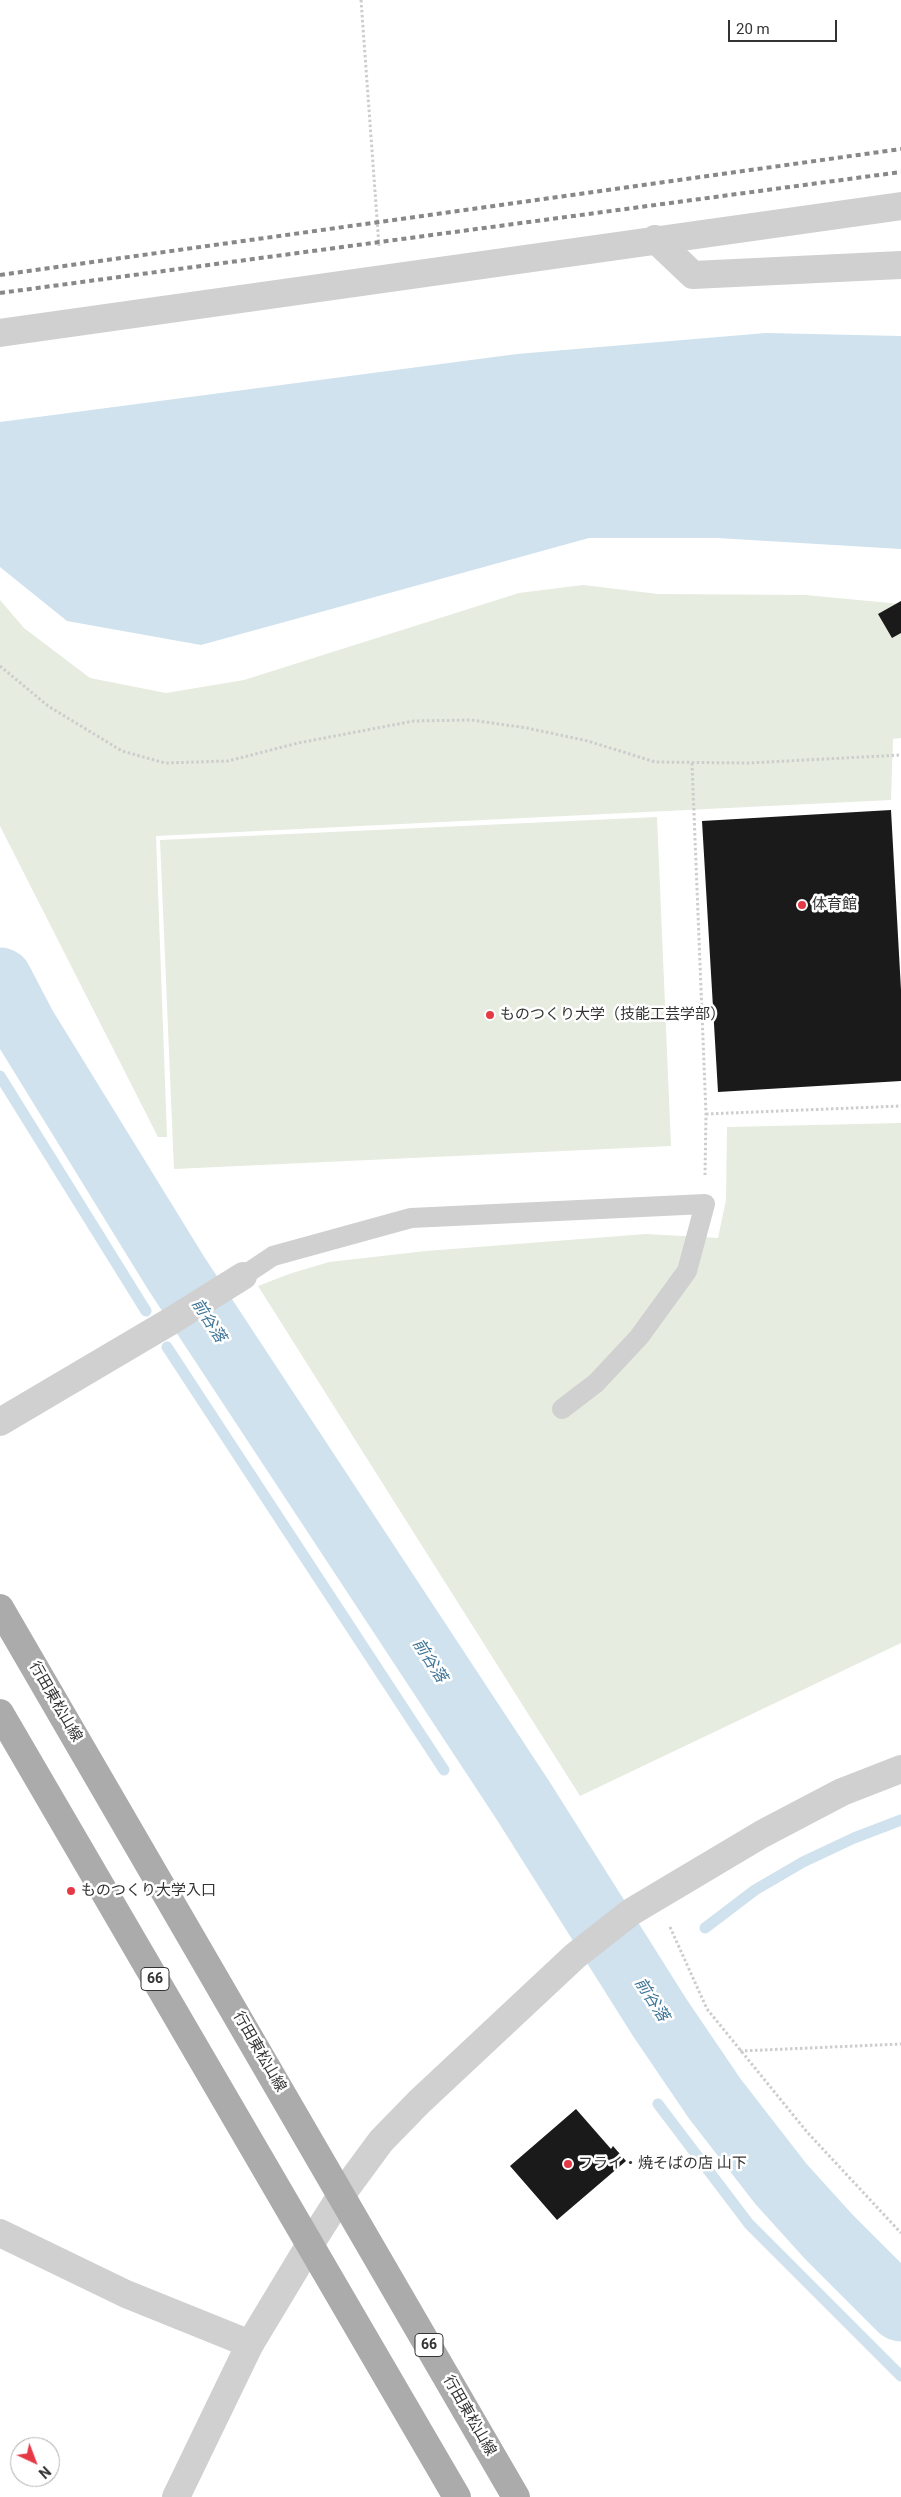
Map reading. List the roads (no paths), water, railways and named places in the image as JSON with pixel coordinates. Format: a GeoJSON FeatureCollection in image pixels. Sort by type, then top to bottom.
{"type":"FeatureCollection","features":[{"type":"Feature","properties":{"kind":"main road","name":"行田東松山線"},"geometry":{"type":"LineString","coordinates":[[0,1608],[342,2194],[516,2497]]}},
{"type":"Feature","properties":{"kind":"main road","name":"66"},"geometry":{"type":"LineString","coordinates":[[0,1713],[457,2497]]}},
{"type":"Feature","properties":{"kind":"street"},"geometry":{"type":"LineString","coordinates":[[0,333],[655,239],[901,206]]}},
{"type":"Feature","properties":{"kind":"street"},"geometry":{"type":"LineString","coordinates":[[655,239],[693,274],[901,265]]}},
{"type":"Feature","properties":{"kind":"street"},"geometry":{"type":"LineString","coordinates":[[0,1422],[233,1282]]}},
{"type":"Feature","properties":{"kind":"street"},"geometry":{"type":"LineString","coordinates":[[176,2497],[250,2344],[309,2246],[342,2194],[382,2140],[419,2102],[575,1956],[632,1912],[762,1834],[842,1792],[901,1769]]}},
{"type":"Feature","properties":{"kind":"street"},"geometry":{"type":"LineString","coordinates":[[0,2233],[126,2294],[250,2344]]}},
{"type":"Feature","properties":{"kind":"lane"},"geometry":{"type":"LineString","coordinates":[[233,1282],[273,1256],[410,1218],[704,1204],[687,1271],[639,1337],[596,1383],[562,1409]]}},
{"type":"Feature","properties":{"kind":"water"},"geometry":{"type":"Polygon","coordinates":[[[766,333],[901,336],[901,549],[717,538],[589,538],[201,645],[67,621],[0,567],[0,422],[517,354],[766,333]]]}},
{"type":"Feature","properties":{"kind":"waterway","name":"前谷落"},"geometry":{"type":"LineString","coordinates":[[0,980],[24,1026],[176,1273],[524,1802],[660,2018],[715,2099],[781,2184],[829,2237],[901,2309]]}},
{"type":"Feature","properties":{"kind":"waterway"},"geometry":{"type":"LineString","coordinates":[[0,1076],[146,1311]]}},
{"type":"Feature","properties":{"kind":"waterway"},"geometry":{"type":"LineString","coordinates":[[167,1347],[444,1770]]}},
{"type":"Feature","properties":{"kind":"waterway"},"geometry":{"type":"LineString","coordinates":[[705,1928],[755,1890],[803,1862],[854,1838],[901,1820]]}},
{"type":"Feature","properties":{"kind":"waterway"},"geometry":{"type":"LineString","coordinates":[[640,1986],[657,1971]]}},
{"type":"Feature","properties":{"kind":"waterway"},"geometry":{"type":"LineString","coordinates":[[658,2104],[749,2224],[901,2376]]}},
{"type":"Feature","properties":{"kind":"railway"},"geometry":{"type":"LineString","coordinates":[[0,275],[901,149]]}},
{"type":"Feature","properties":{"kind":"railway"},"geometry":{"type":"LineString","coordinates":[[0,293],[901,172]]}},
{"type":"Feature","properties":{"kind":"place","name":"体育館"},"geometry":{"type":"Point","coordinates":[802,905]}},
{"type":"Feature","properties":{"kind":"place","name":"ものつくり大学（技能工芸学部）"},"geometry":{"type":"Point","coordinates":[490,1015]}},
{"type":"Feature","properties":{"kind":"place","name":"ものつくり大学入口"},"geometry":{"type":"Point","coordinates":[71,1891]}},
{"type":"Feature","properties":{"kind":"place","name":"フライ・焼そばの店 山下"},"geometry":{"type":"Point","coordinates":[568,2164]}}]}
